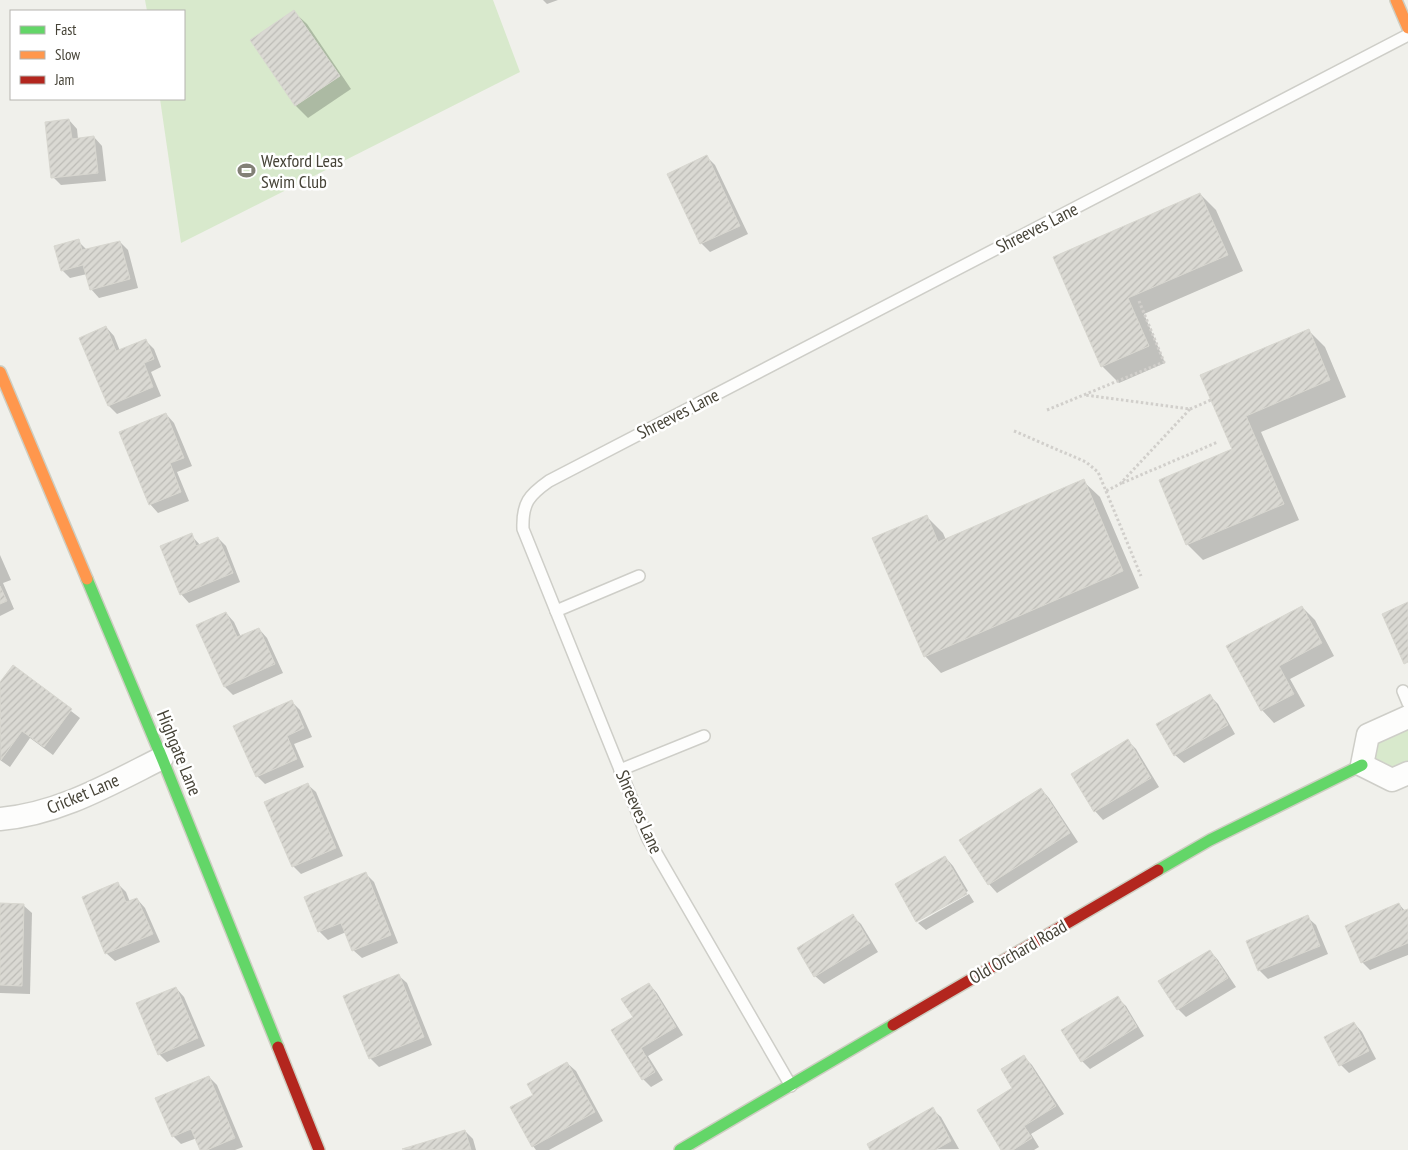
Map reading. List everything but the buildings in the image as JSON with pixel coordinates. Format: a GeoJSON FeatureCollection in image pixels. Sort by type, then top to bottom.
{"type":"FeatureCollection","features":[{"type":"Feature","properties":{"kind":"main road"},"geometry":{"type":"LineString","coordinates":[[1396,0],[1408,28]]}},
{"type":"Feature","properties":{"kind":"main road","name":"Highgate Lane"},"geometry":{"type":"LineString","coordinates":[[0,372],[162,758],[319,1150]]}},
{"type":"Feature","properties":{"kind":"main road","name":"Old Orchard Road"},"geometry":{"type":"LineString","coordinates":[[680,1150],[1210,840],[1362,765]]}},
{"type":"Feature","properties":{"kind":"street"},"geometry":{"type":"LineString","coordinates":[[1408,716],[1368,735],[1362,765],[1392,780],[1408,773]]}},
{"type":"Feature","properties":{"kind":"street","name":"Cricket Lane"},"geometry":{"type":"LineString","coordinates":[[0,819],[26,817],[75,801],[162,758]]}},
{"type":"Feature","properties":{"kind":"lane","name":"Shreeves Lane"},"geometry":{"type":"LineString","coordinates":[[790,1086],[648,839],[523,529],[522,516],[532,492],[549,481],[1408,35]]}},
{"type":"Feature","properties":{"kind":"lane"},"geometry":{"type":"LineString","coordinates":[[556,611],[638,576]]}},
{"type":"Feature","properties":{"kind":"lane"},"geometry":{"type":"LineString","coordinates":[[1403,691],[1408,703]]}},
{"type":"Feature","properties":{"kind":"lane"},"geometry":{"type":"LineString","coordinates":[[620,770],[704,736]]}},
{"type":"Feature","properties":{"kind":"path"},"geometry":{"type":"LineString","coordinates":[[1046,410],[1164,362],[1139,301]]}},
{"type":"Feature","properties":{"kind":"path"},"geometry":{"type":"LineString","coordinates":[[1085,395],[1190,409]]}},
{"type":"Feature","properties":{"kind":"path"},"geometry":{"type":"LineString","coordinates":[[1120,484],[1190,409],[1211,400]]}},
{"type":"Feature","properties":{"kind":"path"},"geometry":{"type":"LineString","coordinates":[[1014,431],[1086,462],[1098,472],[1141,576]]}},
{"type":"Feature","properties":{"kind":"path"},"geometry":{"type":"LineString","coordinates":[[1106,490],[1218,442]]}},
{"type":"Feature","properties":{"kind":"green space","name":"Wexford Leas Swim Club"},"geometry":{"type":"Polygon","coordinates":[[[145,0],[493,0],[520,72],[181,243],[160,100],[185,100],[185,10],[147,10],[145,0]]]}},
{"type":"Feature","properties":{"kind":"green space"},"geometry":{"type":"Polygon","coordinates":[[[1408,717],[1408,773],[1362,765],[1368,735],[1408,717]]]}},
{"type":"Feature","properties":{"kind":"traffic: fast"},"geometry":{"type":"LineString","coordinates":[[87,579],[162,758],[278,1047]]}},
{"type":"Feature","properties":{"kind":"traffic: fast"},"geometry":{"type":"LineString","coordinates":[[1158,870],[1210,840],[1362,765]]}},
{"type":"Feature","properties":{"kind":"traffic: fast"},"geometry":{"type":"LineString","coordinates":[[680,1150],[893,1025]]}},
{"type":"Feature","properties":{"kind":"traffic: slow"},"geometry":{"type":"LineString","coordinates":[[1396,0],[1408,28]]}},
{"type":"Feature","properties":{"kind":"traffic: slow"},"geometry":{"type":"LineString","coordinates":[[0,372],[87,579]]}},
{"type":"Feature","properties":{"kind":"traffic: jam"},"geometry":{"type":"LineString","coordinates":[[893,1025],[1158,870]]}},
{"type":"Feature","properties":{"kind":"traffic: jam"},"geometry":{"type":"LineString","coordinates":[[278,1047],[319,1150]]}},
{"type":"Feature","properties":{"kind":"place","name":"Wexford Leas Swim Club"},"geometry":{"type":"Point","coordinates":[247,171]}}]}
